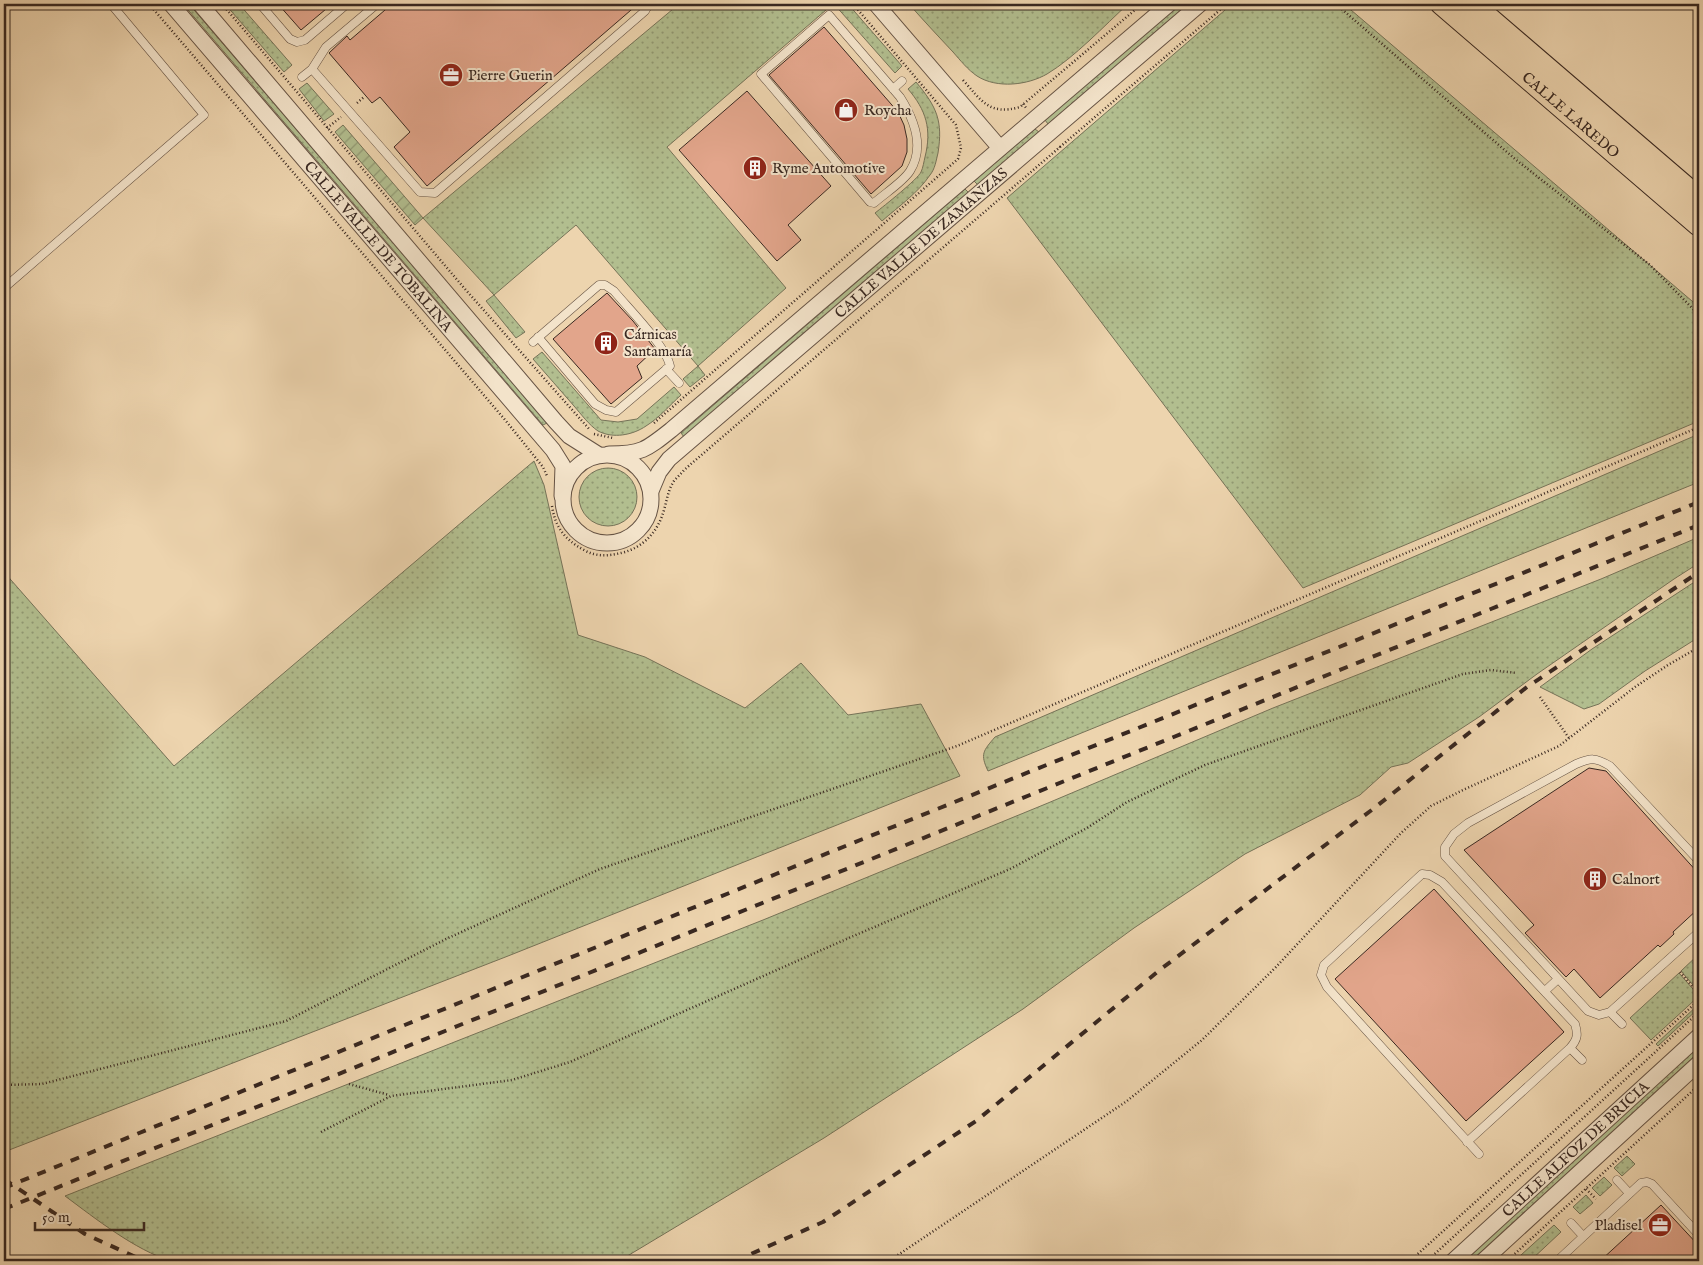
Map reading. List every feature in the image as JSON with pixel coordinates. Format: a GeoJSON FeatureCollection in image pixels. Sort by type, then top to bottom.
{"type":"FeatureCollection","features":[{"type":"Feature","properties":{"kind":"main road","name":"CALLE LAREDO"},"geometry":{"type":"LineString","coordinates":[[1442,4],[1699,225]]}},
{"type":"Feature","properties":{"kind":"main road","name":"CALLE LAREDO"},"geometry":{"type":"LineString","coordinates":[[1472,4],[1699,199]]}},
{"type":"Feature","properties":{"kind":"street","name":"CALLE VALLE DE TOBALINA"},"geometry":{"type":"LineString","coordinates":[[172,4],[553,450],[563,466],[562,496]]}},
{"type":"Feature","properties":{"kind":"street","name":"CALLE VALLE DE TOBALINA"},"geometry":{"type":"LineString","coordinates":[[200,4],[556,422],[570,436],[604,454]]}},
{"type":"Feature","properties":{"kind":"street"},"geometry":{"type":"LineString","coordinates":[[876,4],[1000,148]]}},
{"type":"Feature","properties":{"kind":"street","name":"CALLE VALLE DE ZAMANZAS"},"geometry":{"type":"LineString","coordinates":[[604,454],[631,454],[642,451],[656,442],[1169,4]]}},
{"type":"Feature","properties":{"kind":"street","name":"CALLE VALLE DE ZAMANZAS"},"geometry":{"type":"LineString","coordinates":[[651,491],[659,472],[669,459],[1200,4]]}},
{"type":"Feature","properties":{"kind":"street"},"geometry":{"type":"LineString","coordinates":[[604,454],[627,458],[636,464],[644,474],[651,491],[651,507],[644,523],[629,538],[612,543],[591,540],[581,535],[567,518],[562,496],[564,486],[571,472],[577,466],[590,457],[604,454]]}},
{"type":"Feature","properties":{"kind":"street","name":"CALLE ALFOZ DE BRICIA"},"geometry":{"type":"LineString","coordinates":[[1453,1261],[1699,1036]]}},
{"type":"Feature","properties":{"kind":"street","name":"CALLE ALFOZ DE BRICIA"},"geometry":{"type":"LineString","coordinates":[[1483,1261],[1699,1063]]}},
{"type":"Feature","properties":{"kind":"lane"},"geometry":{"type":"LineString","coordinates":[[4,288],[204,115],[111,4]]}},
{"type":"Feature","properties":{"kind":"lane"},"geometry":{"type":"LineString","coordinates":[[260,4],[290,39],[297,42],[305,40],[348,4]]}},
{"type":"Feature","properties":{"kind":"lane"},"geometry":{"type":"LineString","coordinates":[[302,77],[312,68],[326,47],[377,4]]}},
{"type":"Feature","properties":{"kind":"lane"},"geometry":{"type":"LineString","coordinates":[[312,68],[420,192],[434,193],[645,11],[649,4]]}},
{"type":"Feature","properties":{"kind":"lane"},"geometry":{"type":"LineString","coordinates":[[829,15],[893,89],[908,109],[916,126],[917,145],[915,160],[909,172],[874,203],[870,202],[760,74],[829,15]]}},
{"type":"Feature","properties":{"kind":"lane"},"geometry":{"type":"LineString","coordinates":[[893,89],[902,81]]}},
{"type":"Feature","properties":{"kind":"lane"},"geometry":{"type":"LineString","coordinates":[[599,285],[605,285],[614,291],[662,348],[669,360],[670,366],[666,369],[616,412],[606,410],[595,404],[536,340],[599,285]]}},
{"type":"Feature","properties":{"kind":"lane"},"geometry":{"type":"LineString","coordinates":[[666,369],[679,383]]}},
{"type":"Feature","properties":{"kind":"lane"},"geometry":{"type":"LineString","coordinates":[[1699,862],[1610,766],[1599,759],[1589,759],[1576,764],[1468,823],[1454,834],[1445,847],[1445,856],[1558,979],[1588,1010],[1600,1015],[1610,1012],[1699,932]]}},
{"type":"Feature","properties":{"kind":"lane"},"geometry":{"type":"LineString","coordinates":[[1467,1142],[1570,1048],[1578,1034],[1575,1024],[1442,882],[1430,875],[1422,874],[1324,965],[1321,975],[1327,988],[1467,1142],[1479,1154]]}},
{"type":"Feature","properties":{"kind":"lane"},"geometry":{"type":"LineString","coordinates":[[1545,992],[1558,979]]}},
{"type":"Feature","properties":{"kind":"lane"},"geometry":{"type":"LineString","coordinates":[[1610,1012],[1622,1024]]}},
{"type":"Feature","properties":{"kind":"lane"},"geometry":{"type":"LineString","coordinates":[[1570,1048],[1582,1060]]}},
{"type":"Feature","properties":{"kind":"lane"},"geometry":{"type":"LineString","coordinates":[[1617,1180],[1629,1193]]}},
{"type":"Feature","properties":{"kind":"lane"},"geometry":{"type":"LineString","coordinates":[[1557,1261],[1641,1183],[1648,1182],[1652,1184],[1699,1235]]}},
{"type":"Feature","properties":{"kind":"lane"},"geometry":{"type":"LineString","coordinates":[[1571,1223],[1583,1236]]}},
{"type":"Feature","properties":{"kind":"path"},"geometry":{"type":"LineString","coordinates":[[222,4],[579,420],[595,434],[615,438]]}},
{"type":"Feature","properties":{"kind":"path"},"geometry":{"type":"LineString","coordinates":[[648,429],[958,159],[961,148],[956,125],[853,4]]}},
{"type":"Feature","properties":{"kind":"path"},"geometry":{"type":"LineString","coordinates":[[962,80],[986,106],[997,108],[1020,106],[1142,4]]}},
{"type":"Feature","properties":{"kind":"path"},"geometry":{"type":"LineString","coordinates":[[1060,147],[1227,4]]}},
{"type":"Feature","properties":{"kind":"path"},"geometry":{"type":"LineString","coordinates":[[1232,4],[1236,6],[1242,4]]}},
{"type":"Feature","properties":{"kind":"path"},"geometry":{"type":"LineString","coordinates":[[1333,4],[1337,5],[1515,159],[1650,265],[1699,315]]}},
{"type":"Feature","properties":{"kind":"path"},"geometry":{"type":"LineString","coordinates":[[327,128],[338,119]]}},
{"type":"Feature","properties":{"kind":"path"},"geometry":{"type":"LineString","coordinates":[[4,1085],[42,1084],[286,1021],[446,939],[600,869],[957,746],[1699,427]]}},
{"type":"Feature","properties":{"kind":"path"},"geometry":{"type":"LineString","coordinates":[[889,1261],[1127,1101],[1202,1040],[1276,967],[1401,834],[1431,806],[1559,746],[1635,687],[1699,647]]}},
{"type":"Feature","properties":{"kind":"path"},"geometry":{"type":"LineString","coordinates":[[321,1132],[391,1096],[512,1080],[570,1062],[1010,869],[1087,828],[1127,802],[1205,765],[1463,674],[1492,670],[1517,673]]}},
{"type":"Feature","properties":{"kind":"path"},"geometry":{"type":"LineString","coordinates":[[1540,697],[1569,738]]}},
{"type":"Feature","properties":{"kind":"path"},"geometry":{"type":"LineString","coordinates":[[1680,972],[1699,994]]}},
{"type":"Feature","properties":{"kind":"path"},"geometry":{"type":"LineString","coordinates":[[1410,1261],[1699,1000]]}},
{"type":"Feature","properties":{"kind":"path"},"geometry":{"type":"LineString","coordinates":[[1427,1261],[1699,1012]]}},
{"type":"Feature","properties":{"kind":"path"},"geometry":{"type":"LineString","coordinates":[[349,1084],[391,1096]]}},
{"type":"Feature","properties":{"kind":"path"},"geometry":{"type":"LineString","coordinates":[[1507,1261],[1699,1085]]}},
{"type":"Feature","properties":{"kind":"path"},"geometry":{"type":"LineString","coordinates":[[1586,1189],[1596,1199]]}},
{"type":"Feature","properties":{"kind":"green space"},"geometry":{"type":"Polygon","coordinates":[[[183,4],[189,4],[547,423],[543,425],[183,4]]]}},
{"type":"Feature","properties":{"kind":"green space"},"geometry":{"type":"Polygon","coordinates":[[[225,4],[239,4],[292,65],[284,72],[225,4]]]}},
{"type":"Feature","properties":{"kind":"green space"},"geometry":{"type":"Polygon","coordinates":[[[679,4],[833,4],[667,147],[786,288],[698,366],[576,225],[494,295],[423,218],[679,4]]]}},
{"type":"Feature","properties":{"kind":"green space"},"geometry":{"type":"Polygon","coordinates":[[[834,4],[848,4],[902,66],[895,73],[834,4]]]}},
{"type":"Feature","properties":{"kind":"green space"},"geometry":{"type":"Polygon","coordinates":[[[909,4],[1128,4],[1078,50],[1047,74],[1031,81],[1003,84],[985,80],[974,74],[909,4]]]}},
{"type":"Feature","properties":{"kind":"green space"},"geometry":{"type":"Polygon","coordinates":[[[1180,4],[1188,4],[1048,124],[1045,120],[1180,4]]]}},
{"type":"Feature","properties":{"kind":"green space"},"geometry":{"type":"Polygon","coordinates":[[[1232,4],[1344,4],[1699,307],[1699,421],[1303,588],[1007,198],[1232,4]]]}},
{"type":"Feature","properties":{"kind":"green space"},"geometry":{"type":"Polygon","coordinates":[[[916,82],[934,107],[939,123],[940,132],[936,162],[932,173],[920,188],[882,221],[875,213],[914,180],[923,167],[928,138],[926,120],[908,89],[916,82]]]}},
{"type":"Feature","properties":{"kind":"green space"},"geometry":{"type":"Polygon","coordinates":[[[307,83],[334,114],[324,121],[299,89],[307,83]]]}},
{"type":"Feature","properties":{"kind":"green space"},"geometry":{"type":"Polygon","coordinates":[[[343,125],[423,218],[415,225],[335,132],[343,125]]]}},
{"type":"Feature","properties":{"kind":"green space"},"geometry":{"type":"Polygon","coordinates":[[[1035,129],[1039,132],[978,185],[974,181],[1035,129]]]}},
{"type":"Feature","properties":{"kind":"green space"},"geometry":{"type":"Polygon","coordinates":[[[965,189],[969,193],[684,437],[681,433],[965,189]]]}},
{"type":"Feature","properties":{"kind":"green space"},"geometry":{"type":"Polygon","coordinates":[[[494,295],[525,332],[516,338],[486,301],[494,295]]]}},
{"type":"Feature","properties":{"kind":"green space"},"geometry":{"type":"Polygon","coordinates":[[[542,352],[601,420],[618,422],[637,419],[674,387],[681,395],[641,429],[629,434],[610,435],[598,431],[588,423],[533,359],[542,352]]]}},
{"type":"Feature","properties":{"kind":"green space"},"geometry":{"type":"Polygon","coordinates":[[[698,366],[705,375],[690,387],[683,379],[698,366]]]}},
{"type":"Feature","properties":{"kind":"green space"},"geometry":{"type":"Polygon","coordinates":[[[1699,434],[1699,482],[988,771],[984,760],[984,753],[995,737],[1699,434]]]}},
{"type":"Feature","properties":{"kind":"green space"},"geometry":{"type":"Polygon","coordinates":[[[534,461],[544,485],[578,635],[645,657],[745,708],[801,663],[848,715],[921,704],[960,776],[508,956],[4,1152],[4,572],[174,766],[534,461]]]}},
{"type":"Feature","properties":{"kind":"green space"},"geometry":{"type":"Polygon","coordinates":[[[602,468],[614,468],[629,476],[637,491],[637,503],[629,518],[614,526],[602,526],[587,518],[579,503],[579,491],[587,476],[602,468]]]}},
{"type":"Feature","properties":{"kind":"green space"},"geometry":{"type":"Polygon","coordinates":[[[1699,537],[1699,563],[1537,674],[1479,717],[1408,763],[1391,767],[1360,795],[1245,854],[1134,928],[1023,1009],[824,1138],[619,1261],[171,1261],[130,1242],[65,1196],[763,920],[1273,708],[1601,579],[1699,537]]]}},
{"type":"Feature","properties":{"kind":"green space"},"geometry":{"type":"Polygon","coordinates":[[[1699,579],[1699,637],[1645,671],[1599,704],[1584,709],[1540,687],[1592,649],[1699,579]]]}},
{"type":"Feature","properties":{"kind":"green space"},"geometry":{"type":"Polygon","coordinates":[[[1699,954],[1699,992],[1681,971],[1699,954]]]}},
{"type":"Feature","properties":{"kind":"green space"},"geometry":{"type":"Polygon","coordinates":[[[1679,973],[1699,996],[1651,1040],[1630,1018],[1679,973]]]}},
{"type":"Feature","properties":{"kind":"green space"},"geometry":{"type":"Polygon","coordinates":[[[1699,1004],[1699,1008],[1658,1046],[1656,1044],[1699,1004]]]}},
{"type":"Feature","properties":{"kind":"green space"},"geometry":{"type":"Polygon","coordinates":[[[1699,1046],[1699,1052],[1471,1261],[1464,1261],[1699,1046]]]}},
{"type":"Feature","properties":{"kind":"green space"},"geometry":{"type":"Polygon","coordinates":[[[1627,1156],[1635,1164],[1622,1176],[1614,1168],[1627,1156]]]}},
{"type":"Feature","properties":{"kind":"green space"},"geometry":{"type":"Polygon","coordinates":[[[1604,1177],[1612,1185],[1600,1196],[1592,1188],[1604,1177]]]}},
{"type":"Feature","properties":{"kind":"green space"},"geometry":{"type":"Polygon","coordinates":[[[1586,1195],[1593,1203],[1580,1214],[1573,1207],[1586,1195]]]}},
{"type":"Feature","properties":{"kind":"green space"},"geometry":{"type":"Polygon","coordinates":[[[1554,1225],[1561,1232],[1530,1261],[1527,1261],[1521,1255],[1554,1225]]]}},
{"type":"Feature","properties":{"kind":"building"},"geometry":{"type":"Polygon","coordinates":[[[278,4],[332,4],[301,30],[278,4]]]}},
{"type":"Feature","properties":{"kind":"building","name":"Pierre Guerin"},"geometry":{"type":"Polygon","coordinates":[[[392,4],[638,4],[427,186],[394,147],[410,132],[380,97],[372,103],[329,53],[347,36],[350,40],[392,4]]]}},
{"type":"Feature","properties":{"kind":"building","name":"Roycha"},"geometry":{"type":"Polygon","coordinates":[[[824,27],[898,112],[904,125],[907,152],[902,166],[871,194],[769,75],[824,27]]]}},
{"type":"Feature","properties":{"kind":"building","name":"Ryme Automotive"},"geometry":{"type":"Polygon","coordinates":[[[747,91],[831,186],[788,225],[801,240],[777,261],[679,150],[747,91]]]}},
{"type":"Feature","properties":{"kind":"building","name":"Cárnicas Santamaría"},"geometry":{"type":"Polygon","coordinates":[[[607,293],[633,321],[655,349],[637,366],[642,378],[611,404],[553,339],[607,293]]]}},
{"type":"Feature","properties":{"kind":"building","name":"Calnort"},"geometry":{"type":"Polygon","coordinates":[[[1589,768],[1606,771],[1699,874],[1699,908],[1660,947],[1658,945],[1600,998],[1574,969],[1566,977],[1525,933],[1534,925],[1464,850],[1589,768]]]}},
{"type":"Feature","properties":{"kind":"building"},"geometry":{"type":"Polygon","coordinates":[[[1434,889],[1564,1032],[1466,1121],[1335,979],[1434,889]]]}},
{"type":"Feature","properties":{"kind":"building","name":"Pladisel"},"geometry":{"type":"Polygon","coordinates":[[[1661,1205],[1699,1246],[1699,1261],[1600,1261],[1661,1205]]]}},
{"type":"Feature","properties":{"kind":"railway"},"geometry":{"type":"LineString","coordinates":[[4,1188],[1699,502]]}},
{"type":"Feature","properties":{"kind":"railway"},"geometry":{"type":"LineString","coordinates":[[4,1209],[1699,525]]}},
{"type":"Feature","properties":{"kind":"railway"},"geometry":{"type":"LineString","coordinates":[[735,1261],[823,1222],[976,1121],[1161,969],[1373,809],[1527,687],[1699,572]]}},
{"type":"Feature","properties":{"kind":"railway"},"geometry":{"type":"LineString","coordinates":[[4,1179],[85,1234],[144,1261]]}},
{"type":"Feature","properties":{"kind":"place","name":"Pierre Guerin"},"geometry":{"type":"Point","coordinates":[451,75]}},
{"type":"Feature","properties":{"kind":"place","name":"Roycha"},"geometry":{"type":"Point","coordinates":[846,110]}},
{"type":"Feature","properties":{"kind":"place","name":"Ryme Automotive"},"geometry":{"type":"Point","coordinates":[755,168]}},
{"type":"Feature","properties":{"kind":"place","name":"Cárnicas Santamaría"},"geometry":{"type":"Point","coordinates":[606,343]}},
{"type":"Feature","properties":{"kind":"place","name":"Calnort"},"geometry":{"type":"Point","coordinates":[1595,879]}},
{"type":"Feature","properties":{"kind":"place","name":"Pladisel"},"geometry":{"type":"Point","coordinates":[1660,1225]}}]}
